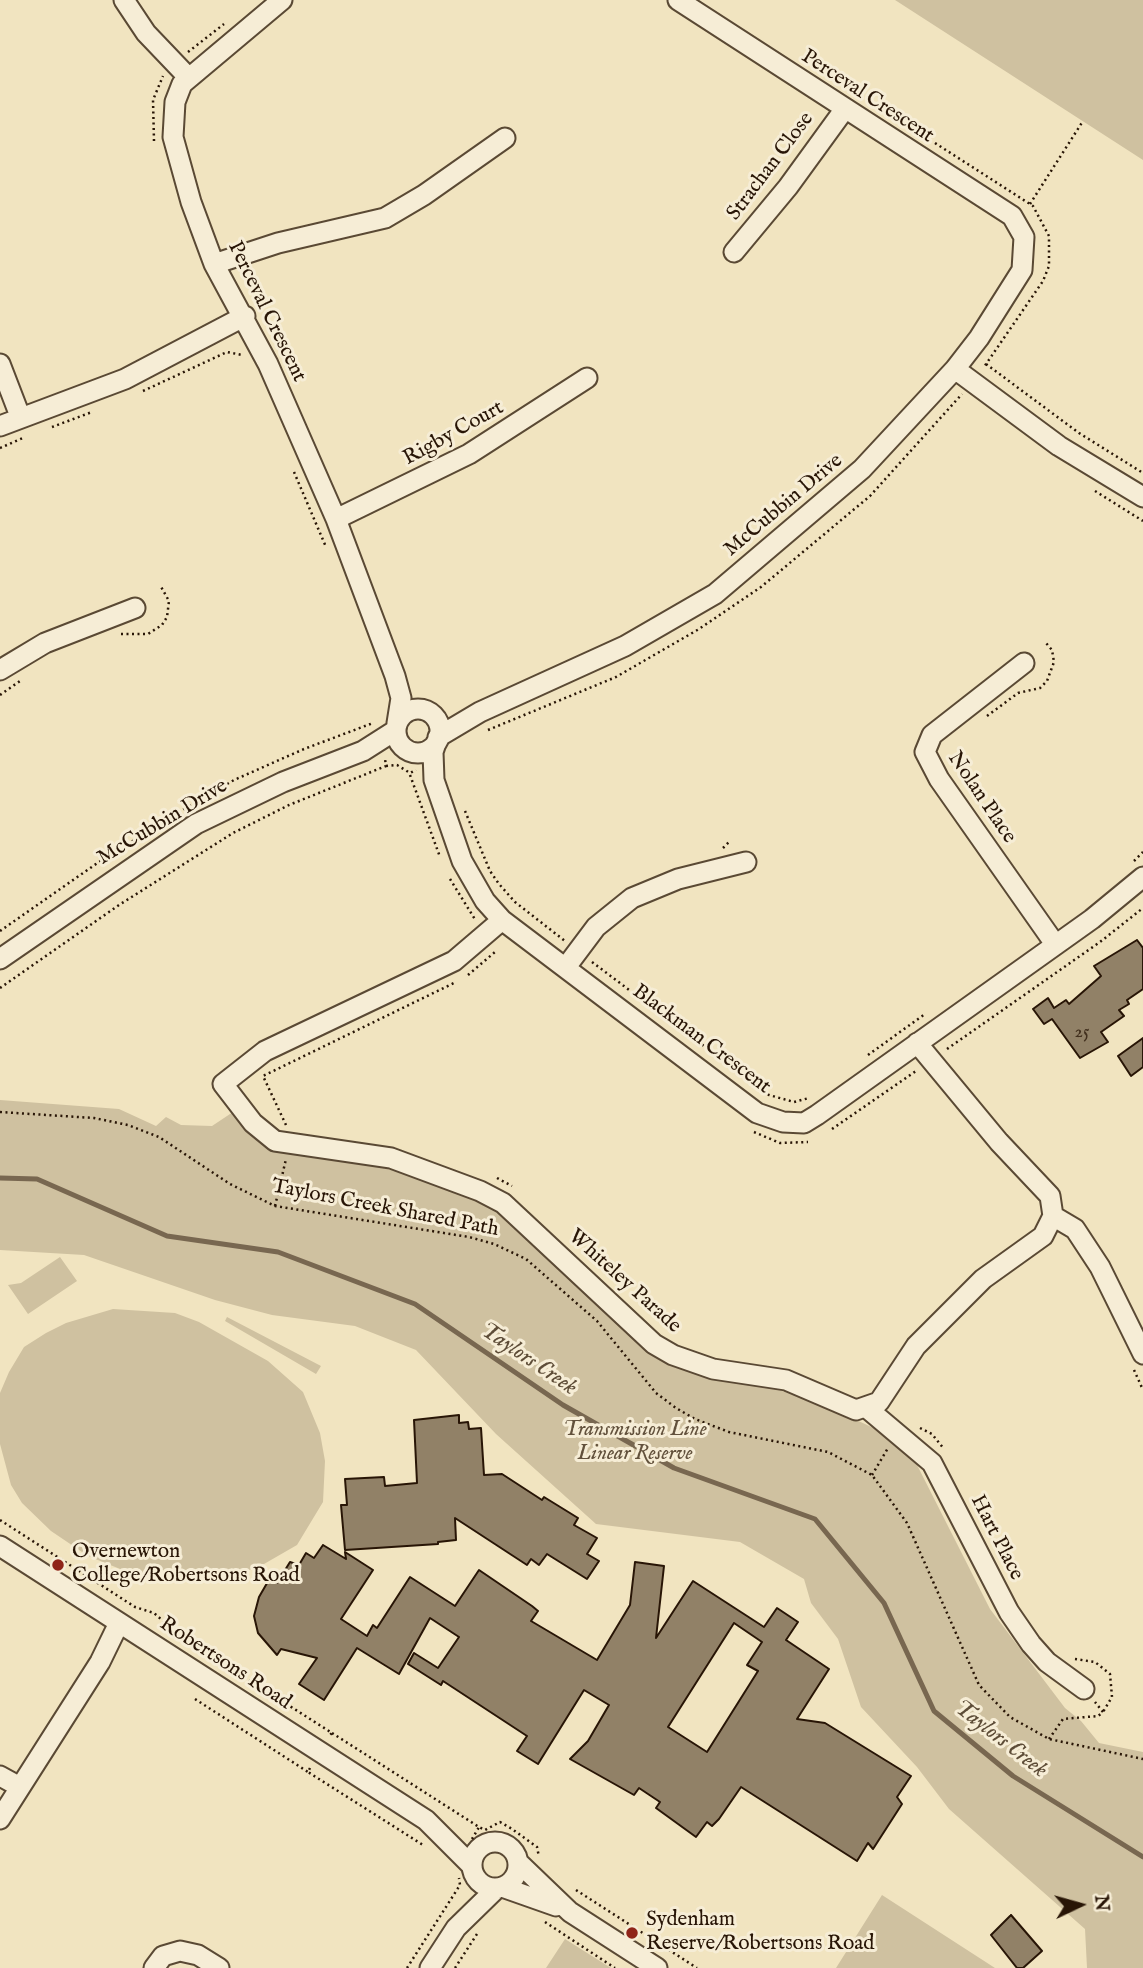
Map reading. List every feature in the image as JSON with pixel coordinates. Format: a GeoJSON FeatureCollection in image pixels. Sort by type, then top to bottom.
{"type":"FeatureCollection","features":[{"type":"Feature","properties":{"kind":"street"},"geometry":{"type":"LineString","coordinates":[[124,0],[146,33],[188,77]]}},
{"type":"Feature","properties":{"kind":"street","name":"Perceval Crescent"},"geometry":{"type":"LineString","coordinates":[[282,0],[188,77],[175,102],[173,137],[191,202],[215,264],[245,316],[336,519],[395,676],[401,711],[401,738]]}},
{"type":"Feature","properties":{"kind":"street","name":"Perceval Crescent"},"geometry":{"type":"LineString","coordinates":[[678,0],[844,110],[1012,216],[1024,237]]}},
{"type":"Feature","properties":{"kind":"street","name":"Strachan Close"},"geometry":{"type":"LineString","coordinates":[[734,252],[788,187],[844,110]]}},
{"type":"Feature","properties":{"kind":"street"},"geometry":{"type":"LineString","coordinates":[[215,264],[278,243],[385,218],[424,195],[505,138]]}},
{"type":"Feature","properties":{"kind":"street","name":"McCubbin Drive"},"geometry":{"type":"LineString","coordinates":[[437,740],[480,712],[625,646],[715,594],[862,469],[955,369],[979,338],[1022,270],[1024,237]]}},
{"type":"Feature","properties":{"kind":"street"},"geometry":{"type":"LineString","coordinates":[[0,426],[20,416],[125,379],[245,316]]}},
{"type":"Feature","properties":{"kind":"street"},"geometry":{"type":"LineString","coordinates":[[0,365],[20,416]]}},
{"type":"Feature","properties":{"kind":"street"},"geometry":{"type":"LineString","coordinates":[[955,369],[1059,446],[1143,497]]}},
{"type":"Feature","properties":{"kind":"street","name":"Rigby Court"},"geometry":{"type":"LineString","coordinates":[[336,519],[469,454],[587,379]]}},
{"type":"Feature","properties":{"kind":"street"},"geometry":{"type":"LineString","coordinates":[[0,670],[45,643],[135,608]]}},
{"type":"Feature","properties":{"kind":"street","name":"Nolan Place"},"geometry":{"type":"LineString","coordinates":[[1024,663],[932,735],[925,752],[939,779],[1055,944]]}},
{"type":"Feature","properties":{"kind":"street","name":"Perceval Crescent"},"geometry":{"type":"LineString","coordinates":[[395,676],[428,712]]}},
{"type":"Feature","properties":{"kind":"street"},"geometry":{"type":"LineString","coordinates":[[412,710],[428,712],[439,725],[437,740],[426,751],[401,738],[412,710]]}},
{"type":"Feature","properties":{"kind":"street","name":"McCubbin Drive"},"geometry":{"type":"LineString","coordinates":[[428,712],[455,715],[480,712]]}},
{"type":"Feature","properties":{"kind":"street","name":"McCubbin Drive"},"geometry":{"type":"LineString","coordinates":[[0,959],[196,824],[283,782],[401,738]]}},
{"type":"Feature","properties":{"kind":"street","name":"Blackman Crescent"},"geometry":{"type":"LineString","coordinates":[[401,738],[423,773],[468,875],[485,901],[494,926],[572,959],[757,1113],[783,1122],[804,1123],[1140,886]]}},
{"type":"Feature","properties":{"kind":"street","name":"Blackman Crescent"},"geometry":{"type":"LineString","coordinates":[[423,773],[437,740]]}},
{"type":"Feature","properties":{"kind":"street"},"geometry":{"type":"LineString","coordinates":[[572,959],[596,927],[632,898],[696,873],[746,862]]}},
{"type":"Feature","properties":{"kind":"street","name":"Whiteley Parade"},"geometry":{"type":"LineString","coordinates":[[494,926],[454,961],[265,1051],[217,1090],[275,1141],[288,1136],[391,1158],[480,1191],[522,1219],[654,1344],[673,1355],[713,1369],[786,1380],[846,1408],[868,1409]]}},
{"type":"Feature","properties":{"kind":"street"},"geometry":{"type":"LineString","coordinates":[[868,1409],[879,1402],[916,1346],[983,1279],[1043,1236],[1053,1216],[1050,1196],[999,1142],[917,1043]]}},
{"type":"Feature","properties":{"kind":"street"},"geometry":{"type":"LineString","coordinates":[[1053,1216],[1075,1229],[1100,1267],[1138,1360]]}},
{"type":"Feature","properties":{"kind":"street","name":"Hart Place"},"geometry":{"type":"LineString","coordinates":[[868,1409],[896,1435],[922,1451],[932,1463],[1009,1612],[1047,1662],[1084,1689]]}},
{"type":"Feature","properties":{"kind":"street","name":"Robertsons Road"},"geometry":{"type":"LineString","coordinates":[[0,1546],[425,1820],[482,1838]]}},
{"type":"Feature","properties":{"kind":"street"},"geometry":{"type":"LineString","coordinates":[[0,1819],[12,1790],[100,1662],[115,1651],[124,1626]]}},
{"type":"Feature","properties":{"kind":"street"},"geometry":{"type":"LineString","coordinates":[[0,1776],[12,1790]]}},
{"type":"Feature","properties":{"kind":"street","name":"Robertsons Road"},"geometry":{"type":"LineString","coordinates":[[425,1820],[470,1876]]}},
{"type":"Feature","properties":{"kind":"street"},"geometry":{"type":"LineString","coordinates":[[456,1928],[475,1852],[482,1838],[508,1846],[520,1864],[570,1912],[657,1968]]}},
{"type":"Feature","properties":{"kind":"street"},"geometry":{"type":"LineString","coordinates":[[430,1968],[456,1928],[514,1878],[520,1864]]}},
{"type":"Feature","properties":{"kind":"street"},"geometry":{"type":"LineString","coordinates":[[470,1876],[483,1885],[500,1888],[570,1912]]}},
{"type":"Feature","properties":{"kind":"street"},"geometry":{"type":"LineString","coordinates":[[153,1968],[163,1956],[180,1951],[198,1955],[219,1968]]}},
{"type":"Feature","properties":{"kind":"path"},"geometry":{"type":"LineString","coordinates":[[1030,204],[1083,121]]}},
{"type":"Feature","properties":{"kind":"path"},"geometry":{"type":"LineString","coordinates":[[484,732],[616,677],[699,629],[761,587],[870,496],[973,382],[1043,281],[1049,266],[1049,236],[1040,216],[1030,204],[930,140]]}},
{"type":"Feature","properties":{"kind":"path"},"geometry":{"type":"LineString","coordinates":[[138,394],[227,352],[246,358]]}},
{"type":"Feature","properties":{"kind":"path"},"geometry":{"type":"LineString","coordinates":[[986,364],[1079,433],[1143,473]]}},
{"type":"Feature","properties":{"kind":"path"},"geometry":{"type":"LineString","coordinates":[[48,429],[99,409]]}},
{"type":"Feature","properties":{"kind":"path"},"geometry":{"type":"LineString","coordinates":[[0,448],[23,438]]}},
{"type":"Feature","properties":{"kind":"path"},"geometry":{"type":"LineString","coordinates":[[293,469],[327,550]]}},
{"type":"Feature","properties":{"kind":"path"},"geometry":{"type":"LineString","coordinates":[[111,638],[157,631],[169,610],[166,592],[160,585]]}},
{"type":"Feature","properties":{"kind":"path"},"geometry":{"type":"LineString","coordinates":[[979,723],[1018,693],[1040,688],[1047,681],[1054,662],[1052,650],[1046,643]]}},
{"type":"Feature","properties":{"kind":"path"},"geometry":{"type":"LineString","coordinates":[[0,695],[20,680]]}},
{"type":"Feature","properties":{"kind":"path"},"geometry":{"type":"LineString","coordinates":[[386,766],[397,765],[423,773],[442,862]]}},
{"type":"Feature","properties":{"kind":"path"},"geometry":{"type":"LineString","coordinates":[[462,803],[490,871],[499,884],[572,959],[769,1095],[794,1102],[810,1098]]}},
{"type":"Feature","properties":{"kind":"path"},"geometry":{"type":"LineString","coordinates":[[275,1206],[288,1136],[263,1076],[464,977],[485,962],[502,944],[494,926],[470,914],[447,872]]}},
{"type":"Feature","properties":{"kind":"path"},"geometry":{"type":"LineString","coordinates":[[825,1132],[1100,942],[1143,908]]}},
{"type":"Feature","properties":{"kind":"path"},"geometry":{"type":"LineString","coordinates":[[861,1060],[935,1007]]}},
{"type":"Feature","properties":{"kind":"path","name":"Taylors Creek Shared Path"},"geometry":{"type":"LineString","coordinates":[[0,1112],[94,1118],[144,1130],[252,1196],[275,1206],[469,1237],[511,1251],[534,1264],[584,1308],[615,1340],[656,1394],[676,1408],[695,1419],[729,1432],[828,1452],[872,1475],[907,1523],[979,1685],[1010,1717],[1049,1740],[1143,1759]]}},
{"type":"Feature","properties":{"kind":"path"},"geometry":{"type":"LineString","coordinates":[[751,1131],[779,1143],[802,1144],[816,1138]]}},
{"type":"Feature","properties":{"kind":"path"},"geometry":{"type":"LineString","coordinates":[[496,1178],[508,1182],[517,1191]]}},
{"type":"Feature","properties":{"kind":"path"},"geometry":{"type":"LineString","coordinates":[[1138,1360],[1143,1390]]}},
{"type":"Feature","properties":{"kind":"path"},"geometry":{"type":"LineString","coordinates":[[914,1424],[932,1434],[946,1452]]}},
{"type":"Feature","properties":{"kind":"path"},"geometry":{"type":"LineString","coordinates":[[872,1475],[896,1435]]}},
{"type":"Feature","properties":{"kind":"path"},"geometry":{"type":"LineString","coordinates":[[1049,1740],[1063,1719],[1098,1716],[1112,1697],[1110,1674],[1095,1662],[1069,1658]]}},
{"type":"Feature","properties":{"kind":"path"},"geometry":{"type":"LineString","coordinates":[[1084,1689],[1103,1712]]}},
{"type":"Feature","properties":{"kind":"path"},"geometry":{"type":"LineString","coordinates":[[195,1699],[308,1772]]}},
{"type":"Feature","properties":{"kind":"path"},"geometry":{"type":"LineString","coordinates":[[332,1733],[479,1827],[482,1838]]}},
{"type":"Feature","properties":{"kind":"path"},"geometry":{"type":"LineString","coordinates":[[407,1968],[460,1885],[470,1876]]}},
{"type":"Feature","properties":{"kind":"path"},"geometry":{"type":"LineString","coordinates":[[575,1890],[697,1968]]}},
{"type":"Feature","properties":{"kind":"path"},"geometry":{"type":"LineString","coordinates":[[536,1917],[615,1968]]}},
{"type":"Feature","properties":{"kind":"path"},"geometry":{"type":"LineString","coordinates":[[455,1968],[480,1929]]}},
{"type":"Feature","properties":{"kind":"green space"},"geometry":{"type":"Polygon","coordinates":[[[895,0],[1143,0],[1143,160],[895,0]]]}},
{"type":"Feature","properties":{"kind":"green space","name":"Transmission Line Linear Reserve"},"geometry":{"type":"Polygon","coordinates":[[[0,1100],[119,1109],[156,1126],[166,1117],[181,1125],[212,1126],[233,1112],[276,1151],[362,1162],[428,1180],[490,1205],[508,1218],[651,1353],[668,1364],[703,1376],[796,1392],[880,1431],[914,1459],[990,1609],[1065,1708],[1081,1721],[1099,1743],[1143,1752],[1143,1968],[1087,1968],[1085,1929],[949,1809],[917,1767],[861,1707],[838,1639],[811,1603],[804,1579],[740,1542],[596,1524],[496,1434],[416,1350],[355,1326],[272,1315],[215,1300],[84,1255],[0,1250],[0,1100]]]}},
{"type":"Feature","properties":{"kind":"green space"},"geometry":{"type":"Polygon","coordinates":[[[60,1257],[77,1281],[28,1314],[8,1285],[21,1283],[60,1257]]]}},
{"type":"Feature","properties":{"kind":"green space"},"geometry":{"type":"Polygon","coordinates":[[[113,1309],[175,1313],[199,1322],[268,1361],[303,1392],[320,1433],[325,1461],[323,1502],[297,1545],[264,1564],[234,1576],[211,1581],[159,1579],[130,1573],[88,1556],[51,1531],[22,1503],[11,1485],[0,1444],[0,1393],[9,1372],[24,1347],[46,1333],[66,1323],[113,1309]]]}},
{"type":"Feature","properties":{"kind":"green space"},"geometry":{"type":"Polygon","coordinates":[[[227,1317],[321,1366],[316,1374],[225,1321],[227,1317]]]}},
{"type":"Feature","properties":{"kind":"green space"},"geometry":{"type":"Polygon","coordinates":[[[882,1895],[995,1968],[836,1968],[882,1895]]]}},
{"type":"Feature","properties":{"kind":"green space"},"geometry":{"type":"Polygon","coordinates":[[[565,1939],[611,1968],[546,1968],[565,1939]]]}},
{"type":"Feature","properties":{"kind":"building"},"geometry":{"type":"Polygon","coordinates":[[[1137,940],[1143,948],[1143,989],[1127,1000],[1129,1004],[1119,1010],[1124,1016],[1101,1032],[1108,1042],[1080,1058],[1052,1019],[1044,1024],[1033,1009],[1048,998],[1054,1008],[1066,1000],[1069,1004],[1101,976],[1094,966],[1137,940]]]}},
{"type":"Feature","properties":{"kind":"building"},"geometry":{"type":"Polygon","coordinates":[[[1143,1038],[1143,1067],[1131,1076],[1118,1056],[1143,1038]]]}},
{"type":"Feature","properties":{"kind":"building"},"geometry":{"type":"Polygon","coordinates":[[[459,1415],[459,1423],[468,1422],[469,1429],[481,1428],[484,1475],[502,1474],[542,1500],[544,1497],[578,1518],[574,1525],[597,1538],[587,1554],[599,1561],[587,1579],[547,1554],[539,1565],[531,1559],[527,1565],[455,1518],[456,1540],[438,1544],[345,1550],[341,1505],[347,1505],[345,1479],[384,1477],[385,1486],[417,1483],[414,1420],[459,1415]]]}},
{"type":"Feature","properties":{"kind":"building"},"geometry":{"type":"Polygon","coordinates":[[[323,1545],[346,1559],[345,1552],[373,1570],[341,1619],[367,1636],[373,1625],[377,1628],[410,1577],[455,1606],[479,1570],[538,1611],[531,1621],[597,1660],[630,1605],[635,1562],[664,1566],[656,1638],[693,1581],[764,1627],[777,1608],[798,1622],[786,1640],[829,1669],[797,1719],[825,1723],[911,1776],[897,1797],[902,1804],[873,1849],[868,1843],[857,1861],[741,1787],[719,1819],[712,1826],[707,1822],[696,1837],[656,1808],[660,1802],[639,1788],[634,1795],[570,1759],[588,1741],[609,1705],[584,1690],[538,1764],[517,1751],[527,1736],[443,1681],[441,1685],[408,1664],[414,1653],[438,1668],[459,1637],[430,1618],[399,1674],[357,1648],[324,1700],[299,1684],[317,1658],[281,1649],[277,1655],[258,1633],[254,1616],[259,1597],[270,1578],[277,1583],[290,1562],[299,1565],[306,1553],[314,1558],[323,1545]],[[734,1623],[668,1727],[707,1752],[758,1671],[747,1665],[762,1642],[734,1623]]]}},
{"type":"Feature","properties":{"kind":"building"},"geometry":{"type":"Polygon","coordinates":[[[1011,1915],[1042,1951],[1023,1968],[1017,1968],[991,1935],[1011,1915]]]}},
{"type":"Feature","properties":{"kind":"waterway","name":"Taylors Creek"},"geometry":{"type":"LineString","coordinates":[[0,1178],[37,1179],[167,1236],[278,1252],[415,1304],[563,1405],[674,1468],[815,1519],[884,1603],[934,1711],[1013,1776],[1143,1857]]}},
{"type":"Feature","properties":{"kind":"place","name":"Overnewton College/Robertsons Road"},"geometry":{"type":"Point","coordinates":[58,1565]}},
{"type":"Feature","properties":{"kind":"place","name":"Sydenham Reserve/Robertsons Road"},"geometry":{"type":"Point","coordinates":[632,1933]}}]}
